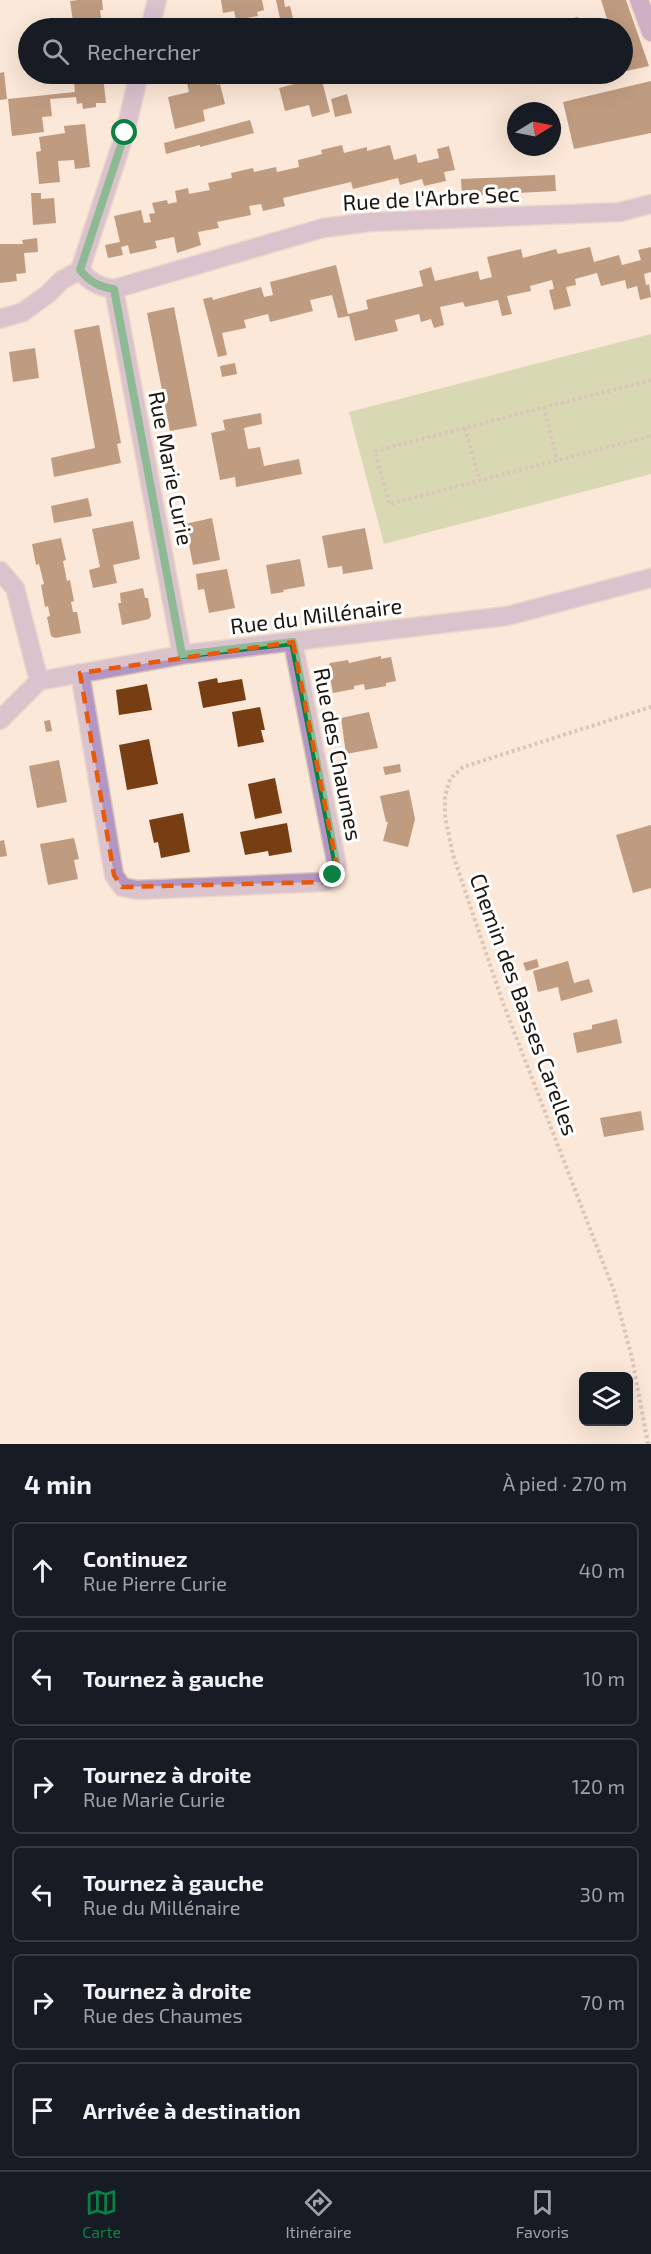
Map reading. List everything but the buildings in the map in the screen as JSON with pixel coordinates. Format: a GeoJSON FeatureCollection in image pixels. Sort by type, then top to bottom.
{"type":"FeatureCollection","features":[{"type":"Feature","properties":{"kind":"street"},"geometry":{"type":"LineString","coordinates":[[152,18],[157,0]]}},
{"type":"Feature","properties":{"kind":"street"},"geometry":{"type":"LineString","coordinates":[[639,0],[651,32]]}},
{"type":"Feature","properties":{"kind":"street"},"geometry":{"type":"LineString","coordinates":[[0,319],[23,312],[48,294],[62,280],[80,270],[125,133],[137,84]]}},
{"type":"Feature","properties":{"kind":"street","name":"Rue de l'Arbre Sec"},"geometry":{"type":"LineString","coordinates":[[114,289],[323,228],[370,222],[620,212],[651,204]]}},
{"type":"Feature","properties":{"kind":"street"},"geometry":{"type":"LineString","coordinates":[[80,270],[95,284],[114,289]]}},
{"type":"Feature","properties":{"kind":"street","name":"Rue Marie Curie"},"geometry":{"type":"LineString","coordinates":[[114,289],[182,655]]}},
{"type":"Feature","properties":{"kind":"street"},"geometry":{"type":"LineString","coordinates":[[0,571],[15,588],[39,681],[0,720]]}},
{"type":"Feature","properties":{"kind":"street","name":"Rue du Millénaire"},"geometry":{"type":"LineString","coordinates":[[39,681],[182,655],[507,616],[651,579]]}},
{"type":"Feature","properties":{"kind":"street","name":"Rue des Chaumes"},"geometry":{"type":"LineString","coordinates":[[80,674],[114,875],[122,888],[137,890],[324,882],[333,875],[337,866],[293,642]]}},
{"type":"Feature","properties":{"kind":"path"},"geometry":{"type":"LineString","coordinates":[[651,380],[375,451],[389,504],[651,436]]}},
{"type":"Feature","properties":{"kind":"path"},"geometry":{"type":"LineString","coordinates":[[544,407],[557,460]]}},
{"type":"Feature","properties":{"kind":"path"},"geometry":{"type":"LineString","coordinates":[[465,428],[480,481]]}},
{"type":"Feature","properties":{"kind":"path","name":"Chemin des Basses Carelles"},"geometry":{"type":"LineString","coordinates":[[648,1444],[632,1358],[614,1291],[503,1003],[453,855],[444,816],[445,796],[450,779],[463,767],[651,707]]}},
{"type":"Feature","properties":{"kind":"highlighted area"},"geometry":{"type":"Polygon","coordinates":[[[293,642],[337,866],[333,875],[324,882],[122,887],[114,875],[80,673],[293,642]]]}},
{"type":"Feature","properties":{"kind":"green space"},"geometry":{"type":"Polygon","coordinates":[[[651,334],[651,474],[384,544],[349,412],[651,334]]]}},
{"type":"Feature","properties":{"kind":"route"},"geometry":{"type":"LineString","coordinates":[[125,133],[80,270],[89,280],[102,287],[114,289],[182,655],[293,642],[337,866],[333,875]]}}]}
